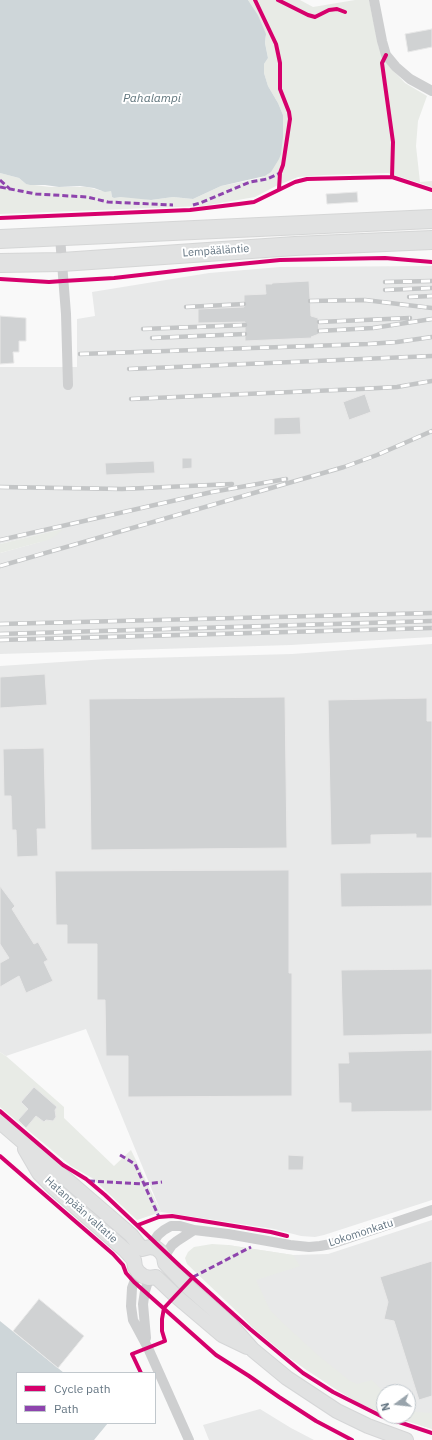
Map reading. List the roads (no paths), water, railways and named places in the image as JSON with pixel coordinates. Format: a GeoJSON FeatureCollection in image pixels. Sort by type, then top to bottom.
{"type":"FeatureCollection","features":[{"type":"Feature","properties":{"kind":"highway","name":"Lempääläntie"},"geometry":{"type":"LineString","coordinates":[[0,239],[432,219]]}},
{"type":"Feature","properties":{"kind":"highway"},"geometry":{"type":"LineString","coordinates":[[0,229],[160,221],[207,222],[234,229]]}},
{"type":"Feature","properties":{"kind":"highway","name":"Lempääläntie"},"geometry":{"type":"LineString","coordinates":[[0,264],[62,262],[295,246],[432,240]]}},
{"type":"Feature","properties":{"kind":"main road","name":"Hatanpään valtatie"},"geometry":{"type":"LineString","coordinates":[[0,1122],[146,1248],[156,1248],[161,1252],[165,1260],[231,1325],[253,1350],[287,1378],[337,1411],[368,1426],[406,1440]]}},
{"type":"Feature","properties":{"kind":"main road","name":"Hatanpään valtatie"},"geometry":{"type":"LineString","coordinates":[[18,1138],[39,1172],[55,1189],[103,1230],[144,1272],[176,1296],[222,1335],[253,1350]]}},
{"type":"Feature","properties":{"kind":"street"},"geometry":{"type":"LineString","coordinates":[[374,0],[386,55],[396,67],[410,79],[432,92]]}},
{"type":"Feature","properties":{"kind":"street"},"geometry":{"type":"LineString","coordinates":[[60,237],[68,362],[68,385]]}},
{"type":"Feature","properties":{"kind":"street","name":"Lokomonkatu"},"geometry":{"type":"LineString","coordinates":[[146,1248],[158,1235],[171,1226],[180,1226],[194,1230],[228,1234],[290,1245],[309,1247],[320,1246],[331,1244],[432,1210]]}},
{"type":"Feature","properties":{"kind":"street"},"geometry":{"type":"LineString","coordinates":[[144,1272],[161,1274],[164,1269],[165,1260],[172,1245],[194,1230]]}},
{"type":"Feature","properties":{"kind":"street"},"geometry":{"type":"LineString","coordinates":[[144,1272],[136,1255],[146,1248]]}},
{"type":"Feature","properties":{"kind":"street"},"geometry":{"type":"LineString","coordinates":[[144,1272],[132,1288],[131,1306],[134,1320],[189,1440]]}},
{"type":"Feature","properties":{"kind":"water","name":"Pahalampi"},"geometry":{"type":"Polygon","coordinates":[[[0,0],[248,0],[258,15],[266,34],[265,43],[268,58],[264,64],[264,73],[268,86],[283,115],[283,137],[279,159],[271,172],[265,176],[221,186],[193,199],[173,197],[151,200],[121,197],[114,198],[112,197],[111,191],[105,192],[94,188],[80,186],[59,187],[30,185],[26,184],[19,178],[0,173],[0,0]]]}},
{"type":"Feature","properties":{"kind":"water"},"geometry":{"type":"Polygon","coordinates":[[[0,1321],[63,1372],[16,1372],[16,1424],[107,1424],[94,1440],[0,1440],[0,1321]]]}},
{"type":"Feature","properties":{"kind":"railway"},"geometry":{"type":"LineString","coordinates":[[385,282],[432,281]]}},
{"type":"Feature","properties":{"kind":"railway"},"geometry":{"type":"LineString","coordinates":[[385,290],[432,288]]}},
{"type":"Feature","properties":{"kind":"railway"},"geometry":{"type":"LineString","coordinates":[[409,297],[432,296]]}},
{"type":"Feature","properties":{"kind":"railway"},"geometry":{"type":"LineString","coordinates":[[310,301],[365,300],[432,308]]}},
{"type":"Feature","properties":{"kind":"railway"},"geometry":{"type":"LineString","coordinates":[[186,307],[244,304]]}},
{"type":"Feature","properties":{"kind":"railway"},"geometry":{"type":"LineString","coordinates":[[319,322],[410,318]]}},
{"type":"Feature","properties":{"kind":"railway"},"geometry":{"type":"LineString","coordinates":[[319,331],[373,328],[432,319]]}},
{"type":"Feature","properties":{"kind":"railway"},"geometry":{"type":"LineString","coordinates":[[143,329],[245,325]]}},
{"type":"Feature","properties":{"kind":"railway"},"geometry":{"type":"LineString","coordinates":[[152,338],[245,334]]}},
{"type":"Feature","properties":{"kind":"railway"},"geometry":{"type":"LineString","coordinates":[[80,354],[368,344],[432,337]]}},
{"type":"Feature","properties":{"kind":"railway"},"geometry":{"type":"LineString","coordinates":[[129,369],[432,356]]}},
{"type":"Feature","properties":{"kind":"railway"},"geometry":{"type":"LineString","coordinates":[[131,399],[397,387],[432,381]]}},
{"type":"Feature","properties":{"kind":"railway"},"geometry":{"type":"LineString","coordinates":[[0,566],[344,467],[377,455],[432,431]]}},
{"type":"Feature","properties":{"kind":"railway"},"geometry":{"type":"LineString","coordinates":[[0,540],[212,492],[286,479]]}},
{"type":"Feature","properties":{"kind":"railway"},"geometry":{"type":"LineString","coordinates":[[0,487],[122,489],[232,484]]}},
{"type":"Feature","properties":{"kind":"railway"},"geometry":{"type":"LineString","coordinates":[[0,624],[432,613]]}},
{"type":"Feature","properties":{"kind":"railway"},"geometry":{"type":"LineString","coordinates":[[0,634],[432,621]]}},
{"type":"Feature","properties":{"kind":"railway"},"geometry":{"type":"LineString","coordinates":[[0,640],[432,628]]}}]}
